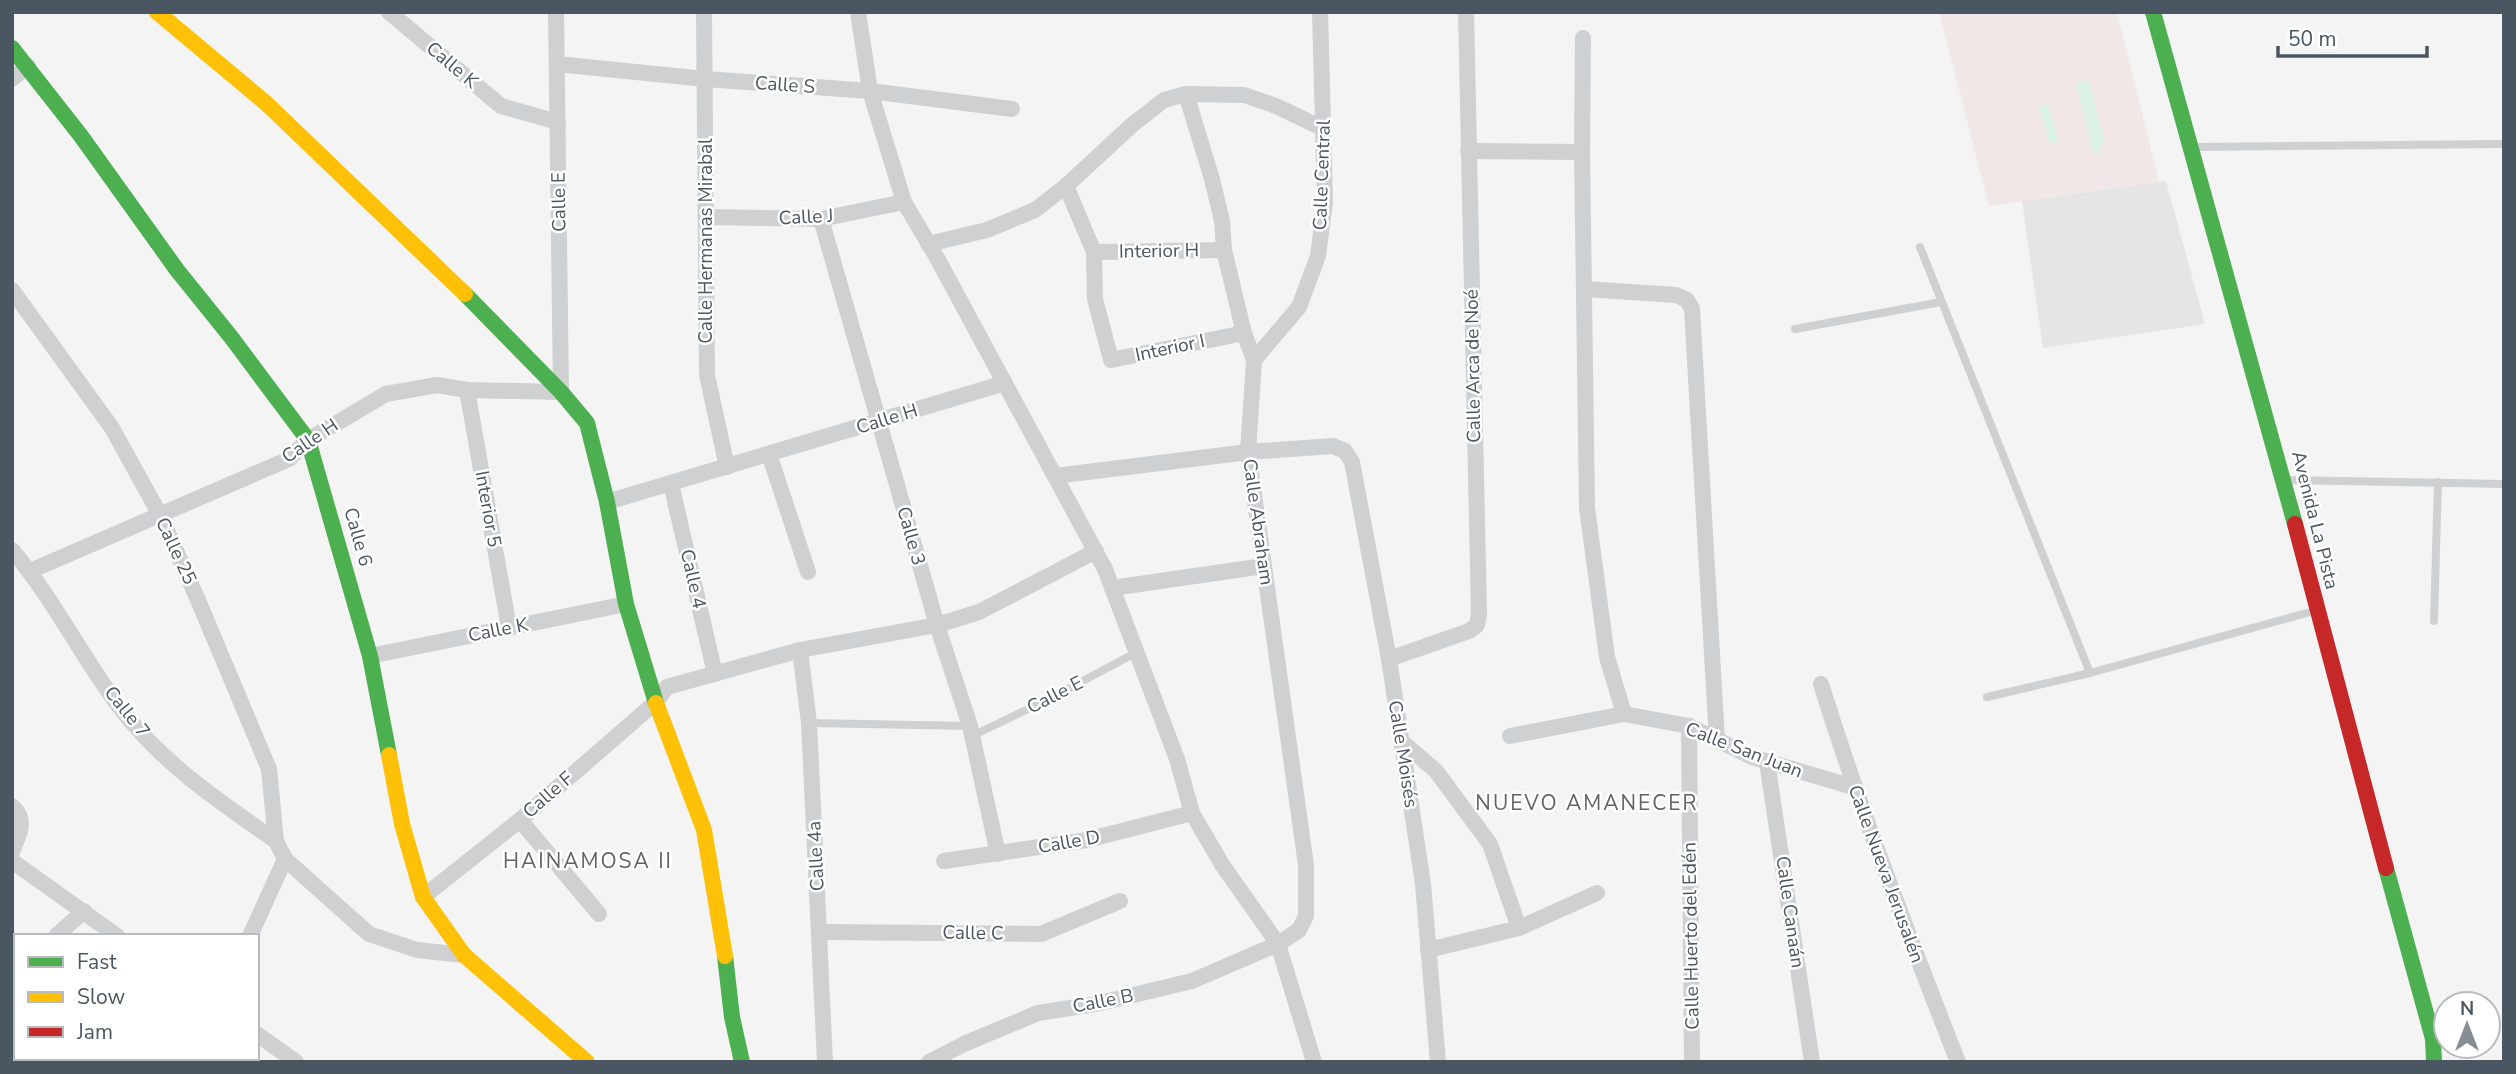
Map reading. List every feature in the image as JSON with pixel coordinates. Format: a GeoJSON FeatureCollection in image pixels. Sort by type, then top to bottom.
{"type":"FeatureCollection","features":[{"type":"Feature","properties":{"kind":"street"},"geometry":{"type":"LineString","coordinates":[[157,12],[267,104],[498,326],[587,423],[607,502],[626,604],[656,702],[704,830],[723,933],[732,1017],[742,1062]]}},
{"type":"Feature","properties":{"kind":"street","name":"Calle K"},"geometry":{"type":"LineString","coordinates":[[389,12],[501,106],[558,122]]}},
{"type":"Feature","properties":{"kind":"street","name":"Calle E"},"geometry":{"type":"LineString","coordinates":[[556,12],[561,392]]}},
{"type":"Feature","properties":{"kind":"street","name":"Calle Hermanas Mirabal"},"geometry":{"type":"LineString","coordinates":[[704,12],[707,375],[727,467]]}},
{"type":"Feature","properties":{"kind":"street"},"geometry":{"type":"LineString","coordinates":[[858,12],[870,91],[904,202],[1096,551],[1177,759],[1192,813],[1223,866],[1278,944],[1314,1062]]}},
{"type":"Feature","properties":{"kind":"street","name":"Calle Central"},"geometry":{"type":"LineString","coordinates":[[1254,360],[1299,307],[1318,257],[1325,201],[1320,12]]}},
{"type":"Feature","properties":{"kind":"street","name":"Calle Arca de Noé"},"geometry":{"type":"LineString","coordinates":[[1389,659],[1469,631],[1476,625],[1479,614],[1466,12]]}},
{"type":"Feature","properties":{"kind":"street","name":"Avenida La Pista"},"geometry":{"type":"LineString","coordinates":[[2153,12],[2284,480],[2316,610],[2432,1035]]}},
{"type":"Feature","properties":{"kind":"street"},"geometry":{"type":"LineString","coordinates":[[1583,38],[1587,508],[1607,657],[1624,714]]}},
{"type":"Feature","properties":{"kind":"street","name":"Calle 6"},"geometry":{"type":"LineString","coordinates":[[12,48],[28,66],[177,270],[308,440],[370,656],[402,824],[423,897],[464,955],[587,1062]]}},
{"type":"Feature","properties":{"kind":"street","name":"Calle S"},"geometry":{"type":"LineString","coordinates":[[557,64],[705,79],[870,91],[1012,109]]}},
{"type":"Feature","properties":{"kind":"street"},"geometry":{"type":"LineString","coordinates":[[12,79],[28,66]]}},
{"type":"Feature","properties":{"kind":"street"},"geometry":{"type":"LineString","coordinates":[[928,244],[987,230],[1035,210],[1164,100],[1186,94],[1244,95],[1276,106],[1324,129]]}},
{"type":"Feature","properties":{"kind":"street","name":"Calle Abraham"},"geometry":{"type":"LineString","coordinates":[[1186,94],[1212,179],[1222,221],[1224,250],[1244,333],[1254,360],[1248,452],[1308,892],[1306,916],[1299,930],[1278,944]]}},
{"type":"Feature","properties":{"kind":"street"},"geometry":{"type":"LineString","coordinates":[[1468,151],[1582,152]]}},
{"type":"Feature","properties":{"kind":"street","name":"Interior I"},"geometry":{"type":"LineString","coordinates":[[1066,186],[1094,252],[1095,299],[1111,360],[1244,333]]}},
{"type":"Feature","properties":{"kind":"street","name":"Calle J"},"geometry":{"type":"LineString","coordinates":[[706,217],[821,219],[904,202]]}},
{"type":"Feature","properties":{"kind":"street","name":"Calle 3"},"geometry":{"type":"LineString","coordinates":[[821,219],[937,625],[971,731],[998,854]]}},
{"type":"Feature","properties":{"kind":"street","name":"Interior H"},"geometry":{"type":"LineString","coordinates":[[1094,252],[1224,250]]}},
{"type":"Feature","properties":{"kind":"street"},"geometry":{"type":"LineString","coordinates":[[1585,289],[1676,295],[1687,300],[1692,309],[1717,740]]}},
{"type":"Feature","properties":{"kind":"street","name":"Calle 25"},"geometry":{"type":"LineString","coordinates":[[12,290],[112,428],[160,515],[269,769],[276,841]]}},
{"type":"Feature","properties":{"kind":"street","name":"Calle H"},"geometry":{"type":"LineString","coordinates":[[607,502],[1005,383]]}},
{"type":"Feature","properties":{"kind":"street","name":"Calle H"},"geometry":{"type":"LineString","coordinates":[[30,571],[289,459],[308,440],[386,394],[437,385],[467,390],[561,392]]}},
{"type":"Feature","properties":{"kind":"street","name":"Interior 5"},"geometry":{"type":"LineString","coordinates":[[467,390],[509,628]]}},
{"type":"Feature","properties":{"kind":"street","name":"Calle Moisés"},"geometry":{"type":"LineString","coordinates":[[1248,452],[1333,446],[1345,451],[1352,462],[1389,659],[1423,884],[1438,1062]]}},
{"type":"Feature","properties":{"kind":"street"},"geometry":{"type":"LineString","coordinates":[[1055,476],[1248,452]]}},
{"type":"Feature","properties":{"kind":"street"},"geometry":{"type":"LineString","coordinates":[[769,454],[807,572]]}},
{"type":"Feature","properties":{"kind":"street","name":"Calle 4"},"geometry":{"type":"LineString","coordinates":[[671,484],[715,674]]}},
{"type":"Feature","properties":{"kind":"street","name":"Calle 7"},"geometry":{"type":"LineString","coordinates":[[12,550],[30,571],[130,720],[166,758],[211,796],[276,841]]}},
{"type":"Feature","properties":{"kind":"street"},"geometry":{"type":"LineString","coordinates":[[715,674],[800,650],[937,625],[979,612],[1096,551]]}},
{"type":"Feature","properties":{"kind":"street"},"geometry":{"type":"LineString","coordinates":[[1112,588],[1264,566]]}},
{"type":"Feature","properties":{"kind":"street","name":"Calle K"},"geometry":{"type":"LineString","coordinates":[[370,656],[626,604]]}},
{"type":"Feature","properties":{"kind":"street","name":"Calle 4a"},"geometry":{"type":"LineString","coordinates":[[800,650],[809,723],[825,1062]]}},
{"type":"Feature","properties":{"kind":"street","name":"Calle F"},"geometry":{"type":"LineString","coordinates":[[423,897],[520,820],[656,702],[667,687],[715,674]]}},
{"type":"Feature","properties":{"kind":"street","name":"Calle Nueva Jerusalén"},"geometry":{"type":"LineString","coordinates":[[1821,684],[1853,788],[1958,1061]]}},
{"type":"Feature","properties":{"kind":"street","name":"Calle San Juan"},"geometry":{"type":"LineString","coordinates":[[1510,736],[1624,714],[1689,726],[1767,762],[1853,788]]}},
{"type":"Feature","properties":{"kind":"street","name":"Calle Huerto del Edén"},"geometry":{"type":"LineString","coordinates":[[1689,726],[1692,1062]]}},
{"type":"Feature","properties":{"kind":"street"},"geometry":{"type":"LineString","coordinates":[[1401,741],[1436,771],[1490,844],[1519,928]]}},
{"type":"Feature","properties":{"kind":"street","name":"Calle Canaán"},"geometry":{"type":"LineString","coordinates":[[1767,762],[1812,1062]]}},
{"type":"Feature","properties":{"kind":"street"},"geometry":{"type":"LineString","coordinates":[[12,806],[20,813],[23,821],[12,852]]}},
{"type":"Feature","properties":{"kind":"street","name":"Calle D"},"geometry":{"type":"LineString","coordinates":[[944,861],[1087,840],[1192,813]]}},
{"type":"Feature","properties":{"kind":"street"},"geometry":{"type":"LineString","coordinates":[[520,820],[599,914]]}},
{"type":"Feature","properties":{"kind":"street"},"geometry":{"type":"LineString","coordinates":[[276,841],[285,859],[369,934],[417,950],[464,955]]}},
{"type":"Feature","properties":{"kind":"street"},"geometry":{"type":"LineString","coordinates":[[251,934],[285,859]]}},
{"type":"Feature","properties":{"kind":"street"},"geometry":{"type":"LineString","coordinates":[[12,861],[114,934]]}},
{"type":"Feature","properties":{"kind":"street"},"geometry":{"type":"LineString","coordinates":[[1428,950],[1519,928],[1597,893]]}},
{"type":"Feature","properties":{"kind":"street","name":"Calle C"},"geometry":{"type":"LineString","coordinates":[[820,932],[1041,934],[1120,901]]}},
{"type":"Feature","properties":{"kind":"street"},"geometry":{"type":"LineString","coordinates":[[58,934],[84,911]]}},
{"type":"Feature","properties":{"kind":"street","name":"Calle B"},"geometry":{"type":"LineString","coordinates":[[929,1062],[1038,1013],[1097,1004],[1192,981],[1278,944]]}},
{"type":"Feature","properties":{"kind":"street"},"geometry":{"type":"LineString","coordinates":[[259,1035],[296,1062]]}},
{"type":"Feature","properties":{"kind":"street"},"geometry":{"type":"LineString","coordinates":[[1951,1062],[1958,1061]]}},
{"type":"Feature","properties":{"kind":"lane"},"geometry":{"type":"LineString","coordinates":[[2189,147],[2504,144]]}},
{"type":"Feature","properties":{"kind":"lane"},"geometry":{"type":"LineString","coordinates":[[1920,247],[2090,673]]}},
{"type":"Feature","properties":{"kind":"lane"},"geometry":{"type":"LineString","coordinates":[[1795,329],[1941,302]]}},
{"type":"Feature","properties":{"kind":"lane"},"geometry":{"type":"LineString","coordinates":[[2284,480],[2504,484]]}},
{"type":"Feature","properties":{"kind":"lane"},"geometry":{"type":"LineString","coordinates":[[2434,621],[2438,482]]}},
{"type":"Feature","properties":{"kind":"lane"},"geometry":{"type":"LineString","coordinates":[[1987,697],[2090,673],[2316,610]]}},
{"type":"Feature","properties":{"kind":"lane","name":"Calle E"},"geometry":{"type":"LineString","coordinates":[[809,723],[971,731],[1053,697],[1137,652]]}},
{"type":"Feature","properties":{"kind":"shaded area"},"geometry":{"type":"Polygon","coordinates":[[[1939,12],[2117,12],[2159,182],[1989,206],[1939,12]]]}},
{"type":"Feature","properties":{"kind":"shaded area"},"geometry":{"type":"Polygon","coordinates":[[[2166,181],[2205,324],[2043,348],[2022,201],[2166,181]]]}},
{"type":"Feature","properties":{"kind":"green space"},"geometry":{"type":"Polygon","coordinates":[[[2088,80],[2104,142],[2099,152],[2094,153],[2076,83],[2088,80]]]}},
{"type":"Feature","properties":{"kind":"green space"},"geometry":{"type":"Polygon","coordinates":[[[2047,104],[2059,141],[2049,143],[2039,106],[2047,104]]]}},
{"type":"Feature","properties":{"kind":"traffic: fast"},"geometry":{"type":"LineString","coordinates":[[2153,12],[2295,524]]}},
{"type":"Feature","properties":{"kind":"traffic: fast"},"geometry":{"type":"LineString","coordinates":[[12,48],[81,136],[177,270],[308,440],[370,656],[389,755]]}},
{"type":"Feature","properties":{"kind":"traffic: fast"},"geometry":{"type":"LineString","coordinates":[[465,294],[561,392],[587,423],[607,502],[626,604],[656,703]]}},
{"type":"Feature","properties":{"kind":"traffic: fast"},"geometry":{"type":"LineString","coordinates":[[2386,868],[2433,1039],[2434,1062]]}},
{"type":"Feature","properties":{"kind":"traffic: fast"},"geometry":{"type":"LineString","coordinates":[[725,956],[732,1017],[742,1062]]}},
{"type":"Feature","properties":{"kind":"traffic: slow"},"geometry":{"type":"LineString","coordinates":[[157,12],[267,104],[465,294]]}},
{"type":"Feature","properties":{"kind":"traffic: slow"},"geometry":{"type":"LineString","coordinates":[[656,703],[704,830],[725,956]]}},
{"type":"Feature","properties":{"kind":"traffic: slow"},"geometry":{"type":"LineString","coordinates":[[389,755],[402,824],[423,897],[464,955],[587,1062]]}},
{"type":"Feature","properties":{"kind":"traffic: jam"},"geometry":{"type":"LineString","coordinates":[[2295,524],[2386,868]]}},
{"type":"Feature","properties":{"kind":"district","name":"NUEVO AMANECER"},"geometry":{"type":"Point","coordinates":[1587,803]}},
{"type":"Feature","properties":{"kind":"district","name":"HAINAMOSA II"},"geometry":{"type":"Point","coordinates":[588,861]}}]}
